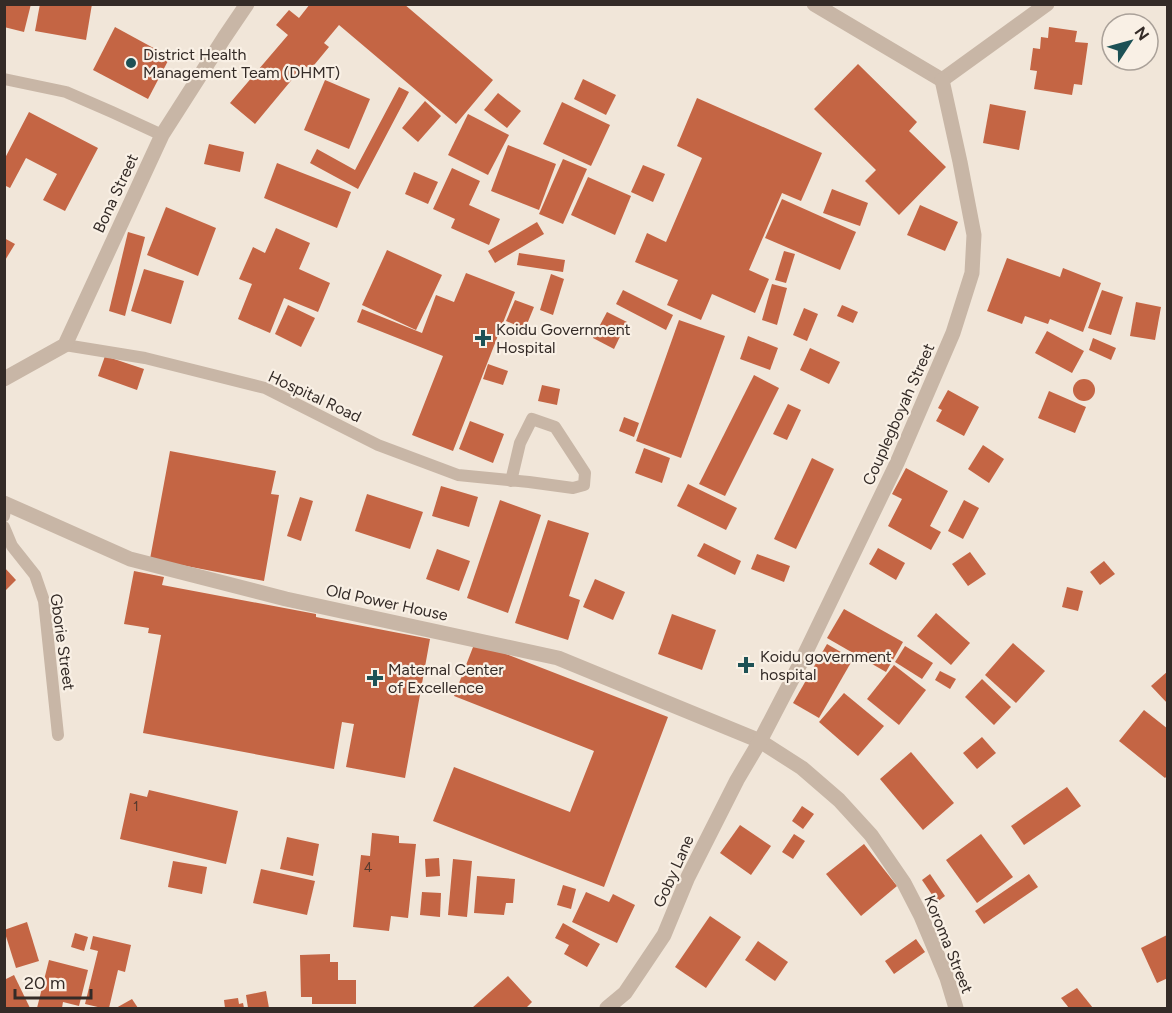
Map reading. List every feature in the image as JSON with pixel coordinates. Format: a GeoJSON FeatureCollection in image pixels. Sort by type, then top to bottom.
{"type":"FeatureCollection","features":[{"type":"Feature","properties":{"kind":"street","name":"Bona Street"},"geometry":{"type":"LineString","coordinates":[[65,345],[162,135],[247,4]]}},
{"type":"Feature","properties":{"kind":"street"},"geometry":{"type":"LineString","coordinates":[[814,4],[942,80],[1047,4]]}},
{"type":"Feature","properties":{"kind":"street","name":"Couplegboyah Street"},"geometry":{"type":"LineString","coordinates":[[760,741],[800,664],[897,463],[953,333],[972,273],[974,235],[942,80]]}},
{"type":"Feature","properties":{"kind":"street"},"geometry":{"type":"LineString","coordinates":[[4,379],[65,345]]}},
{"type":"Feature","properties":{"kind":"street","name":"Old Power House"},"geometry":{"type":"LineString","coordinates":[[5,508],[130,559],[286,599],[558,658],[760,741]]}},
{"type":"Feature","properties":{"kind":"street","name":"Goby Lane"},"geometry":{"type":"LineString","coordinates":[[607,1008],[625,993],[664,935],[688,877],[737,780],[760,741]]}},
{"type":"Feature","properties":{"kind":"street","name":"Koroma Street"},"geometry":{"type":"LineString","coordinates":[[760,741],[802,768],[839,800],[871,836],[904,883],[921,916],[947,978],[956,1008]]}},
{"type":"Feature","properties":{"kind":"lane"},"geometry":{"type":"LineString","coordinates":[[4,79],[66,92],[162,135]]}},
{"type":"Feature","properties":{"kind":"lane","name":"Hospital Road"},"geometry":{"type":"LineString","coordinates":[[65,345],[145,358],[265,388],[378,445],[458,475],[511,481],[573,488],[584,485],[585,473],[555,427],[532,419],[520,443],[511,481]]}},
{"type":"Feature","properties":{"kind":"lane","name":"Gborie Street"},"geometry":{"type":"LineString","coordinates":[[4,527],[12,546],[35,575],[44,601],[58,735]]}},
{"type":"Feature","properties":{"kind":"building"},"geometry":{"type":"Polygon","coordinates":[[[4,4],[31,4],[24,32],[4,27],[4,4]]]}},
{"type":"Feature","properties":{"kind":"building"},"geometry":{"type":"Polygon","coordinates":[[[40,4],[92,4],[86,40],[35,31],[40,4]]]}},
{"type":"Feature","properties":{"kind":"building"},"geometry":{"type":"Polygon","coordinates":[[[310,4],[404,4],[493,80],[456,124],[339,25],[324,43],[329,47],[310,70],[304,65],[255,124],[230,103],[288,35],[276,25],[289,10],[299,18],[310,4]]]}},
{"type":"Feature","properties":{"kind":"building","name":"District Health Management Team (DHMT)"},"geometry":{"type":"Polygon","coordinates":[[[115,27],[170,57],[148,99],[93,70],[115,27]]]}},
{"type":"Feature","properties":{"kind":"building"},"geometry":{"type":"Polygon","coordinates":[[[1049,27],[1077,31],[1075,42],[1088,43],[1082,85],[1074,84],[1072,95],[1034,89],[1037,71],[1030,70],[1033,48],[1040,49],[1041,37],[1048,38],[1049,27]]]}},
{"type":"Feature","properties":{"kind":"building"},"geometry":{"type":"Polygon","coordinates":[[[858,64],[917,122],[909,131],[946,167],[899,215],[865,181],[876,170],[814,109],[858,64]]]}},
{"type":"Feature","properties":{"kind":"building"},"geometry":{"type":"Polygon","coordinates":[[[583,79],[616,95],[606,115],[574,99],[583,79]]]}},
{"type":"Feature","properties":{"kind":"building"},"geometry":{"type":"Polygon","coordinates":[[[325,80],[370,99],[349,149],[304,130],[325,80]]]}},
{"type":"Feature","properties":{"kind":"building"},"geometry":{"type":"Polygon","coordinates":[[[399,87],[409,92],[358,189],[310,163],[317,149],[355,170],[399,87]]]}},
{"type":"Feature","properties":{"kind":"building"},"geometry":{"type":"Polygon","coordinates":[[[498,93],[521,111],[507,128],[484,110],[498,93]]]}},
{"type":"Feature","properties":{"kind":"building"},"geometry":{"type":"Polygon","coordinates":[[[697,98],[822,153],[801,201],[782,193],[749,270],[769,279],[755,313],[712,294],[701,320],[667,305],[678,280],[635,262],[647,233],[666,242],[702,158],[677,146],[697,98]]]}},
{"type":"Feature","properties":{"kind":"building"},"geometry":{"type":"Polygon","coordinates":[[[425,101],[441,116],[418,142],[402,128],[425,101]]]}},
{"type":"Feature","properties":{"kind":"building"},"geometry":{"type":"Polygon","coordinates":[[[562,102],[610,125],[591,166],[543,144],[562,102]]]}},
{"type":"Feature","properties":{"kind":"building"},"geometry":{"type":"Polygon","coordinates":[[[990,104],[1026,111],[1019,150],[983,143],[990,104]]]}},
{"type":"Feature","properties":{"kind":"building"},"geometry":{"type":"Polygon","coordinates":[[[29,112],[98,148],[65,211],[43,200],[57,174],[26,158],[10,188],[4,185],[4,160],[29,112]]]}},
{"type":"Feature","properties":{"kind":"building"},"geometry":{"type":"Polygon","coordinates":[[[468,114],[509,135],[488,175],[448,155],[468,114]]]}},
{"type":"Feature","properties":{"kind":"building"},"geometry":{"type":"Polygon","coordinates":[[[209,144],[244,152],[240,172],[204,164],[209,144]]]}},
{"type":"Feature","properties":{"kind":"building"},"geometry":{"type":"Polygon","coordinates":[[[508,145],[556,164],[539,210],[491,191],[508,145]]]}},
{"type":"Feature","properties":{"kind":"building"},"geometry":{"type":"Polygon","coordinates":[[[563,159],[587,169],[563,224],[539,214],[563,159]]]}},
{"type":"Feature","properties":{"kind":"building"},"geometry":{"type":"Polygon","coordinates":[[[277,163],[351,192],[337,228],[264,198],[277,163]]]}},
{"type":"Feature","properties":{"kind":"building"},"geometry":{"type":"Polygon","coordinates":[[[643,165],[665,174],[653,202],[631,192],[643,165]]]}},
{"type":"Feature","properties":{"kind":"building"},"geometry":{"type":"Polygon","coordinates":[[[452,168],[480,181],[469,205],[500,219],[489,245],[451,228],[455,219],[433,209],[452,168]]]}},
{"type":"Feature","properties":{"kind":"building"},"geometry":{"type":"Polygon","coordinates":[[[414,172],[438,182],[428,204],[405,194],[414,172]]]}},
{"type":"Feature","properties":{"kind":"building"},"geometry":{"type":"Polygon","coordinates":[[[588,177],[631,196],[615,235],[571,215],[588,177]]]}},
{"type":"Feature","properties":{"kind":"building"},"geometry":{"type":"Polygon","coordinates":[[[832,189],[868,203],[860,226],[823,213],[832,189]]]}},
{"type":"Feature","properties":{"kind":"building"},"geometry":{"type":"Polygon","coordinates":[[[782,199],[856,232],[840,270],[765,238],[782,199]]]}},
{"type":"Feature","properties":{"kind":"building"},"geometry":{"type":"Polygon","coordinates":[[[920,205],[958,222],[945,251],[907,235],[920,205]]]}},
{"type":"Feature","properties":{"kind":"building"},"geometry":{"type":"Polygon","coordinates":[[[166,207],[216,228],[198,276],[147,255],[166,207]]]}},
{"type":"Feature","properties":{"kind":"building"},"geometry":{"type":"Polygon","coordinates":[[[537,222],[544,234],[495,263],[488,251],[537,222]]]}},
{"type":"Feature","properties":{"kind":"building"},"geometry":{"type":"Polygon","coordinates":[[[276,228],[310,243],[299,269],[330,283],[318,312],[284,298],[270,333],[238,319],[252,284],[239,279],[253,247],[265,253],[276,228]]]}},
{"type":"Feature","properties":{"kind":"building"},"geometry":{"type":"Polygon","coordinates":[[[128,232],[145,237],[125,316],[109,311],[128,232]]]}},
{"type":"Feature","properties":{"kind":"building"},"geometry":{"type":"Polygon","coordinates":[[[4,238],[15,244],[4,262],[4,238]]]}},
{"type":"Feature","properties":{"kind":"building"},"geometry":{"type":"Polygon","coordinates":[[[387,250],[442,275],[416,330],[362,305],[387,250]]]}},
{"type":"Feature","properties":{"kind":"building"},"geometry":{"type":"Polygon","coordinates":[[[784,251],[795,254],[786,283],[775,280],[784,251]]]}},
{"type":"Feature","properties":{"kind":"building"},"geometry":{"type":"Polygon","coordinates":[[[519,253],[565,260],[563,272],[517,265],[519,253]]]}},
{"type":"Feature","properties":{"kind":"building"},"geometry":{"type":"Polygon","coordinates":[[[1007,258],[1060,277],[1063,268],[1101,283],[1083,332],[1050,319],[1048,324],[1025,316],[1022,324],[987,311],[1007,258]]]}},
{"type":"Feature","properties":{"kind":"building"},"geometry":{"type":"Polygon","coordinates":[[[144,269],[184,281],[171,324],[131,311],[144,269]]]}},
{"type":"Feature","properties":{"kind":"building"},"geometry":{"type":"Polygon","coordinates":[[[466,273],[515,292],[453,451],[412,435],[443,356],[357,322],[362,309],[422,333],[436,295],[454,302],[466,273]]]}},
{"type":"Feature","properties":{"kind":"building"},"geometry":{"type":"Polygon","coordinates":[[[551,274],[564,279],[553,315],[540,310],[551,274]]]}},
{"type":"Feature","properties":{"kind":"building"},"geometry":{"type":"Polygon","coordinates":[[[772,284],[787,288],[777,325],[762,320],[772,284]]]}},
{"type":"Feature","properties":{"kind":"building"},"geometry":{"type":"Polygon","coordinates":[[[623,290],[673,315],[666,330],[616,304],[623,290]]]}},
{"type":"Feature","properties":{"kind":"building"},"geometry":{"type":"Polygon","coordinates":[[[1102,290],[1123,297],[1111,335],[1088,328],[1102,290]]]}},
{"type":"Feature","properties":{"kind":"building"},"geometry":{"type":"Polygon","coordinates":[[[515,300],[534,307],[525,329],[506,321],[515,300]]]}},
{"type":"Feature","properties":{"kind":"building"},"geometry":{"type":"Polygon","coordinates":[[[1136,302],[1161,307],[1155,340],[1130,336],[1136,302]]]}},
{"type":"Feature","properties":{"kind":"building"},"geometry":{"type":"Polygon","coordinates":[[[288,305],[315,318],[301,347],[275,334],[288,305]]]}},
{"type":"Feature","properties":{"kind":"building"},"geometry":{"type":"Polygon","coordinates":[[[842,305],[858,312],[853,323],[837,316],[842,305]]]}},
{"type":"Feature","properties":{"kind":"building"},"geometry":{"type":"Polygon","coordinates":[[[804,308],[818,314],[807,341],[793,335],[804,308]]]}},
{"type":"Feature","properties":{"kind":"building"},"geometry":{"type":"Polygon","coordinates":[[[607,312],[627,322],[614,349],[593,338],[607,312]]]}},
{"type":"Feature","properties":{"kind":"building"},"geometry":{"type":"Polygon","coordinates":[[[679,320],[725,336],[681,458],[636,441],[679,320]]]}},
{"type":"Feature","properties":{"kind":"building"},"geometry":{"type":"Polygon","coordinates":[[[1047,331],[1084,351],[1072,373],[1035,353],[1047,331]]]}},
{"type":"Feature","properties":{"kind":"building"},"geometry":{"type":"Polygon","coordinates":[[[748,336],[778,348],[770,370],[740,359],[748,336]]]}},
{"type":"Feature","properties":{"kind":"building"},"geometry":{"type":"Polygon","coordinates":[[[1093,338],[1116,348],[1111,360],[1089,350],[1093,338]]]}},
{"type":"Feature","properties":{"kind":"building"},"geometry":{"type":"Polygon","coordinates":[[[810,348],[840,362],[829,384],[800,370],[810,348]]]}},
{"type":"Feature","properties":{"kind":"building"},"geometry":{"type":"Polygon","coordinates":[[[105,356],[144,369],[137,390],[98,376],[105,356]]]}},
{"type":"Feature","properties":{"kind":"building"},"geometry":{"type":"Polygon","coordinates":[[[488,364],[508,371],[503,385],[483,379],[488,364]]]}},
{"type":"Feature","properties":{"kind":"building"},"geometry":{"type":"Polygon","coordinates":[[[754,375],[779,388],[725,496],[699,484],[754,375]]]}},
{"type":"Feature","properties":{"kind":"building"},"geometry":{"type":"Polygon","coordinates":[[[1084,379],[1092,382],[1095,390],[1092,398],[1084,401],[1076,398],[1073,390],[1076,382],[1084,379]]]}},
{"type":"Feature","properties":{"kind":"building"},"geometry":{"type":"Polygon","coordinates":[[[542,385],[560,389],[557,405],[538,401],[542,385]]]}},
{"type":"Feature","properties":{"kind":"building"},"geometry":{"type":"Polygon","coordinates":[[[948,390],[979,407],[964,436],[936,421],[942,410],[938,408],[948,390]]]}},
{"type":"Feature","properties":{"kind":"building"},"geometry":{"type":"Polygon","coordinates":[[[1049,391],[1086,407],[1075,433],[1038,418],[1049,391]]]}},
{"type":"Feature","properties":{"kind":"building"},"geometry":{"type":"Polygon","coordinates":[[[788,404],[801,410],[787,440],[773,434],[788,404]]]}},
{"type":"Feature","properties":{"kind":"building"},"geometry":{"type":"Polygon","coordinates":[[[624,417],[639,423],[634,437],[619,431],[624,417]]]}},
{"type":"Feature","properties":{"kind":"building"},"geometry":{"type":"Polygon","coordinates":[[[470,421],[504,434],[493,463],[459,449],[470,421]]]}},
{"type":"Feature","properties":{"kind":"building"},"geometry":{"type":"Polygon","coordinates":[[[983,445],[1004,459],[989,483],[968,469],[983,445]]]}},
{"type":"Feature","properties":{"kind":"building"},"geometry":{"type":"Polygon","coordinates":[[[644,448],[670,458],[662,483],[635,473],[644,448]]]}},
{"type":"Feature","properties":{"kind":"building"},"geometry":{"type":"Polygon","coordinates":[[[170,451],[276,471],[271,494],[279,495],[264,581],[150,559],[170,451]]]}},
{"type":"Feature","properties":{"kind":"building"},"geometry":{"type":"Polygon","coordinates":[[[812,458],[834,469],[796,549],[774,539],[812,458]]]}},
{"type":"Feature","properties":{"kind":"building"},"geometry":{"type":"Polygon","coordinates":[[[906,468],[948,491],[930,526],[941,532],[931,550],[888,526],[902,499],[892,494],[906,468]]]}},
{"type":"Feature","properties":{"kind":"building"},"geometry":{"type":"Polygon","coordinates":[[[688,484],[737,508],[726,530],[677,506],[688,484]]]}},
{"type":"Feature","properties":{"kind":"building"},"geometry":{"type":"Polygon","coordinates":[[[441,486],[478,497],[469,527],[432,516],[441,486]]]}},
{"type":"Feature","properties":{"kind":"building"},"geometry":{"type":"Polygon","coordinates":[[[367,494],[423,512],[410,549],[355,531],[367,494]]]}},
{"type":"Feature","properties":{"kind":"building"},"geometry":{"type":"Polygon","coordinates":[[[300,497],[313,501],[301,541],[287,536],[300,497]]]}},
{"type":"Feature","properties":{"kind":"building"},"geometry":{"type":"Polygon","coordinates":[[[500,500],[541,515],[508,613],[467,598],[500,500]]]}},
{"type":"Feature","properties":{"kind":"building"},"geometry":{"type":"Polygon","coordinates":[[[964,500],[979,508],[963,539],[948,531],[964,500]]]}},
{"type":"Feature","properties":{"kind":"building"},"geometry":{"type":"Polygon","coordinates":[[[548,520],[589,533],[569,596],[580,600],[568,640],[515,623],[548,520]]]}},
{"type":"Feature","properties":{"kind":"building"},"geometry":{"type":"Polygon","coordinates":[[[704,543],[741,561],[735,575],[697,556],[704,543]]]}},
{"type":"Feature","properties":{"kind":"building"},"geometry":{"type":"Polygon","coordinates":[[[878,548],[905,563],[896,580],[869,564],[878,548]]]}},
{"type":"Feature","properties":{"kind":"building"},"geometry":{"type":"Polygon","coordinates":[[[437,549],[470,561],[459,591],[426,579],[437,549]]]}},
{"type":"Feature","properties":{"kind":"building"},"geometry":{"type":"Polygon","coordinates":[[[970,552],[986,574],[968,586],[952,564],[970,552]]]}},
{"type":"Feature","properties":{"kind":"building"},"geometry":{"type":"Polygon","coordinates":[[[757,554],[790,566],[784,582],[751,569],[757,554]]]}},
{"type":"Feature","properties":{"kind":"building"},"geometry":{"type":"Polygon","coordinates":[[[1104,561],[1115,574],[1100,585],[1090,572],[1104,561]]]}},
{"type":"Feature","properties":{"kind":"building"},"geometry":{"type":"Polygon","coordinates":[[[4,567],[16,580],[6,590],[4,589],[4,567]]]}},
{"type":"Feature","properties":{"kind":"building"},"geometry":{"type":"Polygon","coordinates":[[[134,571],[164,577],[162,585],[316,614],[316,617],[430,639],[405,778],[346,767],[354,724],[342,722],[334,769],[143,733],[161,635],[148,633],[149,628],[124,624],[134,571]]]}},
{"type":"Feature","properties":{"kind":"building"},"geometry":{"type":"Polygon","coordinates":[[[595,579],[625,592],[613,620],[583,607],[595,579]]]}},
{"type":"Feature","properties":{"kind":"building"},"geometry":{"type":"Polygon","coordinates":[[[1067,587],[1083,591],[1078,611],[1062,607],[1067,587]]]}},
{"type":"Feature","properties":{"kind":"building"},"geometry":{"type":"Polygon","coordinates":[[[844,609],[903,642],[886,672],[827,638],[844,609]]]}},
{"type":"Feature","properties":{"kind":"building"},"geometry":{"type":"Polygon","coordinates":[[[936,613],[970,643],[951,665],[917,636],[936,613]]]}},
{"type":"Feature","properties":{"kind":"building"},"geometry":{"type":"Polygon","coordinates":[[[672,614],[716,630],[702,670],[658,654],[672,614]]]}},
{"type":"Feature","properties":{"kind":"building"},"geometry":{"type":"Polygon","coordinates":[[[475,642],[668,717],[604,887],[433,821],[454,767],[570,812],[594,751],[454,696],[475,642]]]}},
{"type":"Feature","properties":{"kind":"building"},"geometry":{"type":"Polygon","coordinates":[[[1013,643],[1045,671],[1016,703],[985,675],[1013,643]]]}},
{"type":"Feature","properties":{"kind":"building"},"geometry":{"type":"Polygon","coordinates":[[[827,644],[853,659],[819,718],[793,703],[827,644]]]}},
{"type":"Feature","properties":{"kind":"building"},"geometry":{"type":"Polygon","coordinates":[[[905,646],[933,663],[922,679],[895,662],[905,646]]]}},
{"type":"Feature","properties":{"kind":"building"},"geometry":{"type":"Polygon","coordinates":[[[894,665],[926,690],[899,725],[867,699],[894,665]]]}},
{"type":"Feature","properties":{"kind":"building"},"geometry":{"type":"Polygon","coordinates":[[[940,671],[956,679],[950,689],[935,680],[940,671]]]}},
{"type":"Feature","properties":{"kind":"building"},"geometry":{"type":"Polygon","coordinates":[[[1168,671],[1168,704],[1151,686],[1168,671]]]}},
{"type":"Feature","properties":{"kind":"building"},"geometry":{"type":"Polygon","coordinates":[[[982,679],[1011,707],[994,725],[965,697],[982,679]]]}},
{"type":"Feature","properties":{"kind":"building"},"geometry":{"type":"Polygon","coordinates":[[[844,693],[884,726],[858,756],[819,722],[844,693]]]}},
{"type":"Feature","properties":{"kind":"building"},"geometry":{"type":"Polygon","coordinates":[[[1144,710],[1168,729],[1168,775],[1165,778],[1119,741],[1144,710]]]}},
{"type":"Feature","properties":{"kind":"building"},"geometry":{"type":"Polygon","coordinates":[[[982,737],[996,753],[977,769],[963,753],[982,737]]]}},
{"type":"Feature","properties":{"kind":"building"},"geometry":{"type":"Polygon","coordinates":[[[911,752],[954,803],[923,830],[880,779],[911,752]]]}},
{"type":"Feature","properties":{"kind":"building"},"geometry":{"type":"Polygon","coordinates":[[[1067,787],[1081,806],[1024,845],[1011,826],[1067,787]]]}},
{"type":"Feature","properties":{"kind":"building"},"geometry":{"type":"Polygon","coordinates":[[[149,790],[238,811],[226,864],[120,839],[130,793],[147,797],[149,790]]]}},
{"type":"Feature","properties":{"kind":"building"},"geometry":{"type":"Polygon","coordinates":[[[802,806],[814,814],[803,829],[792,821],[802,806]]]}},
{"type":"Feature","properties":{"kind":"building"},"geometry":{"type":"Polygon","coordinates":[[[740,825],[771,846],[751,875],[720,853],[740,825]]]}},
{"type":"Feature","properties":{"kind":"building"},"geometry":{"type":"Polygon","coordinates":[[[372,833],[399,836],[399,843],[416,844],[408,918],[391,916],[389,931],[353,927],[361,855],[370,856],[372,833]]]}},
{"type":"Feature","properties":{"kind":"building"},"geometry":{"type":"Polygon","coordinates":[[[794,834],[805,841],[793,859],[782,852],[794,834]]]}},
{"type":"Feature","properties":{"kind":"building"},"geometry":{"type":"Polygon","coordinates":[[[981,834],[1013,877],[977,903],[946,860],[981,834]]]}},
{"type":"Feature","properties":{"kind":"building"},"geometry":{"type":"Polygon","coordinates":[[[287,837],[319,844],[313,876],[280,869],[287,837]]]}},
{"type":"Feature","properties":{"kind":"building"},"geometry":{"type":"Polygon","coordinates":[[[864,844],[897,886],[861,916],[826,874],[864,844]]]}},
{"type":"Feature","properties":{"kind":"building"},"geometry":{"type":"Polygon","coordinates":[[[439,858],[440,876],[426,877],[425,859],[439,858]]]}},
{"type":"Feature","properties":{"kind":"building"},"geometry":{"type":"Polygon","coordinates":[[[453,859],[472,861],[467,917],[448,915],[453,859]]]}},
{"type":"Feature","properties":{"kind":"building"},"geometry":{"type":"Polygon","coordinates":[[[173,861],[207,867],[202,894],[168,887],[173,861]]]}},
{"type":"Feature","properties":{"kind":"building"},"geometry":{"type":"Polygon","coordinates":[[[261,869],[315,881],[307,915],[253,903],[261,869]]]}},
{"type":"Feature","properties":{"kind":"building"},"geometry":{"type":"Polygon","coordinates":[[[930,874],[945,896],[937,902],[922,880],[930,874]]]}},
{"type":"Feature","properties":{"kind":"building"},"geometry":{"type":"Polygon","coordinates":[[[1029,874],[1038,887],[984,924],[975,911],[1029,874]]]}},
{"type":"Feature","properties":{"kind":"building"},"geometry":{"type":"Polygon","coordinates":[[[477,876],[515,879],[513,903],[506,903],[504,915],[474,913],[477,876]]]}},
{"type":"Feature","properties":{"kind":"building"},"geometry":{"type":"Polygon","coordinates":[[[563,885],[576,889],[571,909],[557,905],[563,885]]]}},
{"type":"Feature","properties":{"kind":"building"},"geometry":{"type":"Polygon","coordinates":[[[422,892],[441,893],[440,917],[420,915],[422,892]]]}},
{"type":"Feature","properties":{"kind":"building"},"geometry":{"type":"Polygon","coordinates":[[[586,892],[609,902],[613,894],[635,905],[617,943],[572,922],[586,892]]]}},
{"type":"Feature","properties":{"kind":"building"},"geometry":{"type":"Polygon","coordinates":[[[710,916],[741,937],[706,988],[675,967],[710,916]]]}},
{"type":"Feature","properties":{"kind":"building"},"geometry":{"type":"Polygon","coordinates":[[[27,922],[39,961],[16,968],[4,930],[27,922]]]}},
{"type":"Feature","properties":{"kind":"building"},"geometry":{"type":"Polygon","coordinates":[[[563,923],[600,944],[587,967],[564,954],[569,945],[555,938],[563,923]]]}},
{"type":"Feature","properties":{"kind":"building"},"geometry":{"type":"Polygon","coordinates":[[[75,933],[88,937],[84,951],[71,947],[75,933]]]}},
{"type":"Feature","properties":{"kind":"building"},"geometry":{"type":"Polygon","coordinates":[[[1167,935],[1168,978],[1157,983],[1141,948],[1167,935]]]}},
{"type":"Feature","properties":{"kind":"building"},"geometry":{"type":"Polygon","coordinates":[[[93,936],[131,945],[125,972],[118,970],[109,1008],[85,1004],[98,951],[90,949],[93,936]]]}},
{"type":"Feature","properties":{"kind":"building"},"geometry":{"type":"Polygon","coordinates":[[[916,939],[925,952],[894,974],[885,961],[916,939]]]}},
{"type":"Feature","properties":{"kind":"building"},"geometry":{"type":"Polygon","coordinates":[[[758,941],[788,962],[775,981],[745,960],[758,941]]]}},
{"type":"Feature","properties":{"kind":"building"},"geometry":{"type":"Polygon","coordinates":[[[330,954],[330,962],[338,962],[338,980],[356,980],[356,1004],[312,1004],[312,997],[301,997],[300,955],[330,954]]]}},
{"type":"Feature","properties":{"kind":"building"},"geometry":{"type":"Polygon","coordinates":[[[49,960],[88,970],[79,1006],[63,1002],[62,1008],[37,1008],[49,960]]]}},
{"type":"Feature","properties":{"kind":"building"},"geometry":{"type":"Polygon","coordinates":[[[14,975],[30,1008],[4,1008],[4,980],[14,975]]]}},
{"type":"Feature","properties":{"kind":"building"},"geometry":{"type":"Polygon","coordinates":[[[508,976],[532,1002],[527,1007],[529,1008],[472,1008],[508,976]]]}},
{"type":"Feature","properties":{"kind":"building"},"geometry":{"type":"Polygon","coordinates":[[[1077,988],[1093,1008],[1069,1008],[1061,998],[1077,988]]]}},
{"type":"Feature","properties":{"kind":"building"},"geometry":{"type":"Polygon","coordinates":[[[266,991],[269,1008],[248,1008],[246,995],[266,991]]]}},
{"type":"Feature","properties":{"kind":"building"},"geometry":{"type":"Polygon","coordinates":[[[238,998],[239,1004],[243,1003],[244,1008],[225,1008],[224,1000],[238,998]]]}},
{"type":"Feature","properties":{"kind":"building"},"geometry":{"type":"Polygon","coordinates":[[[132,999],[138,1008],[116,1008],[132,999]]]}},
{"type":"Feature","properties":{"kind":"place","name":"District Health Management Team (DHMT)"},"geometry":{"type":"Point","coordinates":[131,63]}},
{"type":"Feature","properties":{"kind":"place","name":"Koidu Government Hospital"},"geometry":{"type":"Point","coordinates":[483,338]}},
{"type":"Feature","properties":{"kind":"place","name":"Koidu government hospital"},"geometry":{"type":"Point","coordinates":[746,665]}},
{"type":"Feature","properties":{"kind":"place","name":"Maternal Center of Excellence"},"geometry":{"type":"Point","coordinates":[375,678]}}]}
